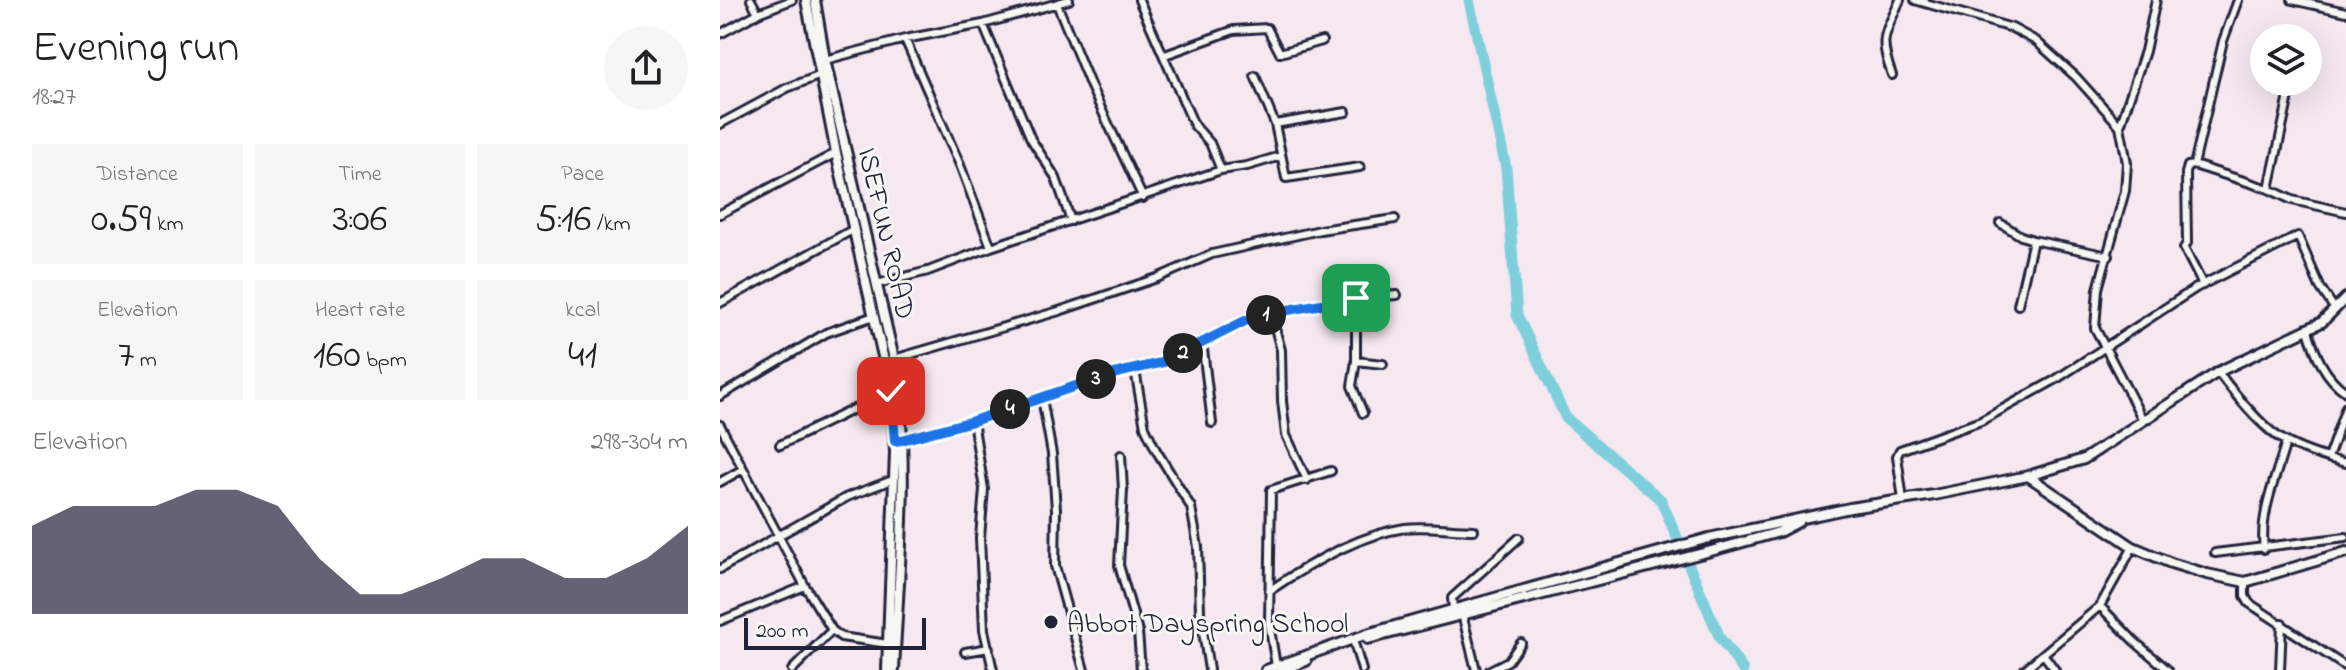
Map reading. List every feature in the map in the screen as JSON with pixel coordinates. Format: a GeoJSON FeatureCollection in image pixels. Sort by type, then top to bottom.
{"type":"FeatureCollection","features":[{"type":"Feature","properties":{"kind":"street"},"geometry":{"type":"LineString","coordinates":[[751,0],[758,13]]}},
{"type":"Feature","properties":{"kind":"street"},"geometry":{"type":"LineString","coordinates":[[720,34],[758,13],[792,0]]}},
{"type":"Feature","properties":{"kind":"street","name":"ISEFUN ROAD"},"geometry":{"type":"LineString","coordinates":[[806,0],[836,153],[891,391],[899,441],[887,670]]}},
{"type":"Feature","properties":{"kind":"street","name":"ISEFUN ROAD"},"geometry":{"type":"LineString","coordinates":[[815,0],[825,60],[900,394],[894,670]]}},
{"type":"Feature","properties":{"kind":"street"},"geometry":{"type":"LineString","coordinates":[[825,60],[905,39],[983,24],[1069,0]]}},
{"type":"Feature","properties":{"kind":"street"},"geometry":{"type":"LineString","coordinates":[[1139,0],[1194,125],[1210,143],[1221,170]]}},
{"type":"Feature","properties":{"kind":"street"},"geometry":{"type":"LineString","coordinates":[[1892,75],[1883,49],[1885,35],[1900,0]]}},
{"type":"Feature","properties":{"kind":"street"},"geometry":{"type":"LineString","coordinates":[[1915,0],[2012,28],[2036,41],[2076,77],[2120,126]]}},
{"type":"Feature","properties":{"kind":"street"},"geometry":{"type":"LineString","coordinates":[[2143,420],[2103,347],[2095,328],[2095,317],[2098,289],[2125,191],[2127,163],[2120,126],[2145,51],[2156,0]]}},
{"type":"Feature","properties":{"kind":"street"},"geometry":{"type":"LineString","coordinates":[[2194,165],[2223,41],[2238,0]]}},
{"type":"Feature","properties":{"kind":"street"},"geometry":{"type":"LineString","coordinates":[[2292,0],[2346,12]]}},
{"type":"Feature","properties":{"kind":"street"},"geometry":{"type":"LineString","coordinates":[[1057,4],[1091,87],[1143,198]]}},
{"type":"Feature","properties":{"kind":"street"},"geometry":{"type":"LineString","coordinates":[[983,24],[1031,139],[1056,178],[1071,221]]}},
{"type":"Feature","properties":{"kind":"street"},"geometry":{"type":"LineString","coordinates":[[1165,55],[1234,30],[1267,28],[1280,53],[1322,41]]}},
{"type":"Feature","properties":{"kind":"street"},"geometry":{"type":"LineString","coordinates":[[905,39],[960,165],[991,247]]}},
{"type":"Feature","properties":{"kind":"street"},"geometry":{"type":"LineString","coordinates":[[720,124],[787,88],[821,75]]}},
{"type":"Feature","properties":{"kind":"street"},"geometry":{"type":"LineString","coordinates":[[1255,76],[1275,124],[1286,178],[1360,167]]}},
{"type":"Feature","properties":{"kind":"street"},"geometry":{"type":"LineString","coordinates":[[2269,189],[2289,96]]}},
{"type":"Feature","properties":{"kind":"street"},"geometry":{"type":"LineString","coordinates":[[1275,124],[1346,112]]}},
{"type":"Feature","properties":{"kind":"street"},"geometry":{"type":"LineString","coordinates":[[720,214],[836,153]]}},
{"type":"Feature","properties":{"kind":"street"},"geometry":{"type":"LineString","coordinates":[[877,284],[928,271],[1221,170],[1281,156]]}},
{"type":"Feature","properties":{"kind":"street"},"geometry":{"type":"LineString","coordinates":[[2203,285],[2184,248],[2187,243],[2188,166],[2194,165],[2269,189],[2292,200],[2346,212]]}},
{"type":"Feature","properties":{"kind":"street"},"geometry":{"type":"LineString","coordinates":[[894,359],[1059,311],[1157,278],[1212,254],[1320,230],[1395,219]]}},
{"type":"Feature","properties":{"kind":"street"},"geometry":{"type":"LineString","coordinates":[[2000,223],[2033,240],[2109,256]]}},
{"type":"Feature","properties":{"kind":"street"},"geometry":{"type":"LineString","coordinates":[[720,303],[854,229]]}},
{"type":"Feature","properties":{"kind":"street"},"geometry":{"type":"LineString","coordinates":[[1903,500],[1897,456],[1900,450],[1981,421],[2055,380],[2203,285],[2298,236],[2320,287],[2334,308]]}},
{"type":"Feature","properties":{"kind":"street"},"geometry":{"type":"LineString","coordinates":[[2018,305],[2033,240]]}},
{"type":"Feature","properties":{"kind":"street"},"geometry":{"type":"LineString","coordinates":[[899,441],[973,421],[1105,376],[1164,362],[1245,321],[1271,313],[1356,298],[1397,295]]}},
{"type":"Feature","properties":{"kind":"street"},"geometry":{"type":"LineString","coordinates":[[1356,298],[1356,361],[1352,386],[1363,413]]}},
{"type":"Feature","properties":{"kind":"street"},"geometry":{"type":"LineString","coordinates":[[1266,670],[1284,668],[1354,643],[1678,553],[1709,538],[1850,508],[2028,476],[2084,459],[2218,372],[2322,322],[2346,298]]}},
{"type":"Feature","properties":{"kind":"street"},"geometry":{"type":"LineString","coordinates":[[1271,313],[1281,350],[1286,435],[1307,480]]}},
{"type":"Feature","properties":{"kind":"street"},"geometry":{"type":"LineString","coordinates":[[720,396],[826,333],[874,316]]}},
{"type":"Feature","properties":{"kind":"street"},"geometry":{"type":"LineString","coordinates":[[2308,330],[2324,368],[2334,383],[2346,392]]}},
{"type":"Feature","properties":{"kind":"street"},"geometry":{"type":"LineString","coordinates":[[1202,341],[1212,423]]}},
{"type":"Feature","properties":{"kind":"street"},"geometry":{"type":"LineString","coordinates":[[1356,361],[1383,364]]}},
{"type":"Feature","properties":{"kind":"street"},"geometry":{"type":"LineString","coordinates":[[1135,370],[1145,427],[1191,507],[1198,547],[1200,612],[1209,670]]}},
{"type":"Feature","properties":{"kind":"street"},"geometry":{"type":"LineString","coordinates":[[2218,372],[2242,401],[2286,442],[2346,463]]}},
{"type":"Feature","properties":{"kind":"street"},"geometry":{"type":"LineString","coordinates":[[780,445],[891,391]]}},
{"type":"Feature","properties":{"kind":"street"},"geometry":{"type":"LineString","coordinates":[[1042,398],[1052,454],[1056,509],[1055,566],[1084,670]]}},
{"type":"Feature","properties":{"kind":"street"},"geometry":{"type":"LineString","coordinates":[[2328,458],[2346,407]]}},
{"type":"Feature","properties":{"kind":"street"},"geometry":{"type":"LineString","coordinates":[[973,421],[984,489],[980,538],[984,630],[993,670]]}},
{"type":"Feature","properties":{"kind":"street"},"geometry":{"type":"LineString","coordinates":[[720,425],[805,586],[832,630],[841,637],[888,644]]}},
{"type":"Feature","properties":{"kind":"street"},"geometry":{"type":"LineString","coordinates":[[2264,549],[2263,533],[2269,501],[2286,442]]}},
{"type":"Feature","properties":{"kind":"street"},"geometry":{"type":"LineString","coordinates":[[1121,455],[1123,490],[1119,565],[1138,632],[1141,670]]}},
{"type":"Feature","properties":{"kind":"street"},"geometry":{"type":"LineString","coordinates":[[720,482],[743,469]]}},
{"type":"Feature","properties":{"kind":"street"},"geometry":{"type":"LineString","coordinates":[[1284,668],[1269,623],[1271,490],[1331,471]]}},
{"type":"Feature","properties":{"kind":"street"},"geometry":{"type":"LineString","coordinates":[[2028,476],[2133,547],[2171,563],[2245,582],[2346,552]]}},
{"type":"Feature","properties":{"kind":"street"},"geometry":{"type":"LineString","coordinates":[[720,569],[847,497],[895,479]]}},
{"type":"Feature","properties":{"kind":"street"},"geometry":{"type":"LineString","coordinates":[[1284,668],[1370,633],[1453,608],[1678,553],[1711,551],[1779,532],[1806,519]]}},
{"type":"Feature","properties":{"kind":"street"},"geometry":{"type":"LineString","coordinates":[[1269,591],[1304,568],[1374,536],[1406,528],[1474,530]]}},
{"type":"Feature","properties":{"kind":"street"},"geometry":{"type":"LineString","coordinates":[[2215,553],[2346,537]]}},
{"type":"Feature","properties":{"kind":"street"},"geometry":{"type":"LineString","coordinates":[[1453,608],[1452,598],[1519,538]]}},
{"type":"Feature","properties":{"kind":"street"},"geometry":{"type":"LineString","coordinates":[[2024,670],[2100,606],[2133,547]]}},
{"type":"Feature","properties":{"kind":"street"},"geometry":{"type":"LineString","coordinates":[[2245,582],[2245,596],[2249,603],[2346,667]]}},
{"type":"Feature","properties":{"kind":"street"},"geometry":{"type":"LineString","coordinates":[[720,621],[805,586]]}},
{"type":"Feature","properties":{"kind":"street"},"geometry":{"type":"LineString","coordinates":[[2100,606],[2168,670]]}},
{"type":"Feature","properties":{"kind":"street"},"geometry":{"type":"LineString","coordinates":[[1462,614],[1476,670]]}},
{"type":"Feature","properties":{"kind":"street"},"geometry":{"type":"LineString","coordinates":[[2280,670],[2282,623]]}},
{"type":"Feature","properties":{"kind":"street"},"geometry":{"type":"LineString","coordinates":[[792,670],[799,667],[832,630]]}},
{"type":"Feature","properties":{"kind":"street"},"geometry":{"type":"LineString","coordinates":[[1354,643],[1362,670]]}},
{"type":"Feature","properties":{"kind":"street"},"geometry":{"type":"LineString","coordinates":[[1490,670],[1508,661],[1521,643]]}},
{"type":"Feature","properties":{"kind":"street"},"geometry":{"type":"LineString","coordinates":[[965,652],[989,648]]}},
{"type":"Feature","properties":{"kind":"street"},"geometry":{"type":"LineString","coordinates":[[2044,655],[2055,670]]}},
{"type":"Feature","properties":{"kind":"waterway"},"geometry":{"type":"LineString","coordinates":[[1469,0],[1506,168],[1517,315],[1566,418],[1661,500],[1720,638],[1743,670]]}},
{"type":"Feature","properties":{"kind":"place","name":"Abbot Dayspring School"},"geometry":{"type":"Point","coordinates":[1051,622]}},
{"type":"Feature","properties":{"kind":"route"},"geometry":{"type":"LineString","coordinates":[[891,391],[895,441],[902,440],[973,421],[1105,376],[1164,362],[1245,321],[1271,313],[1356,298]]}}]}
